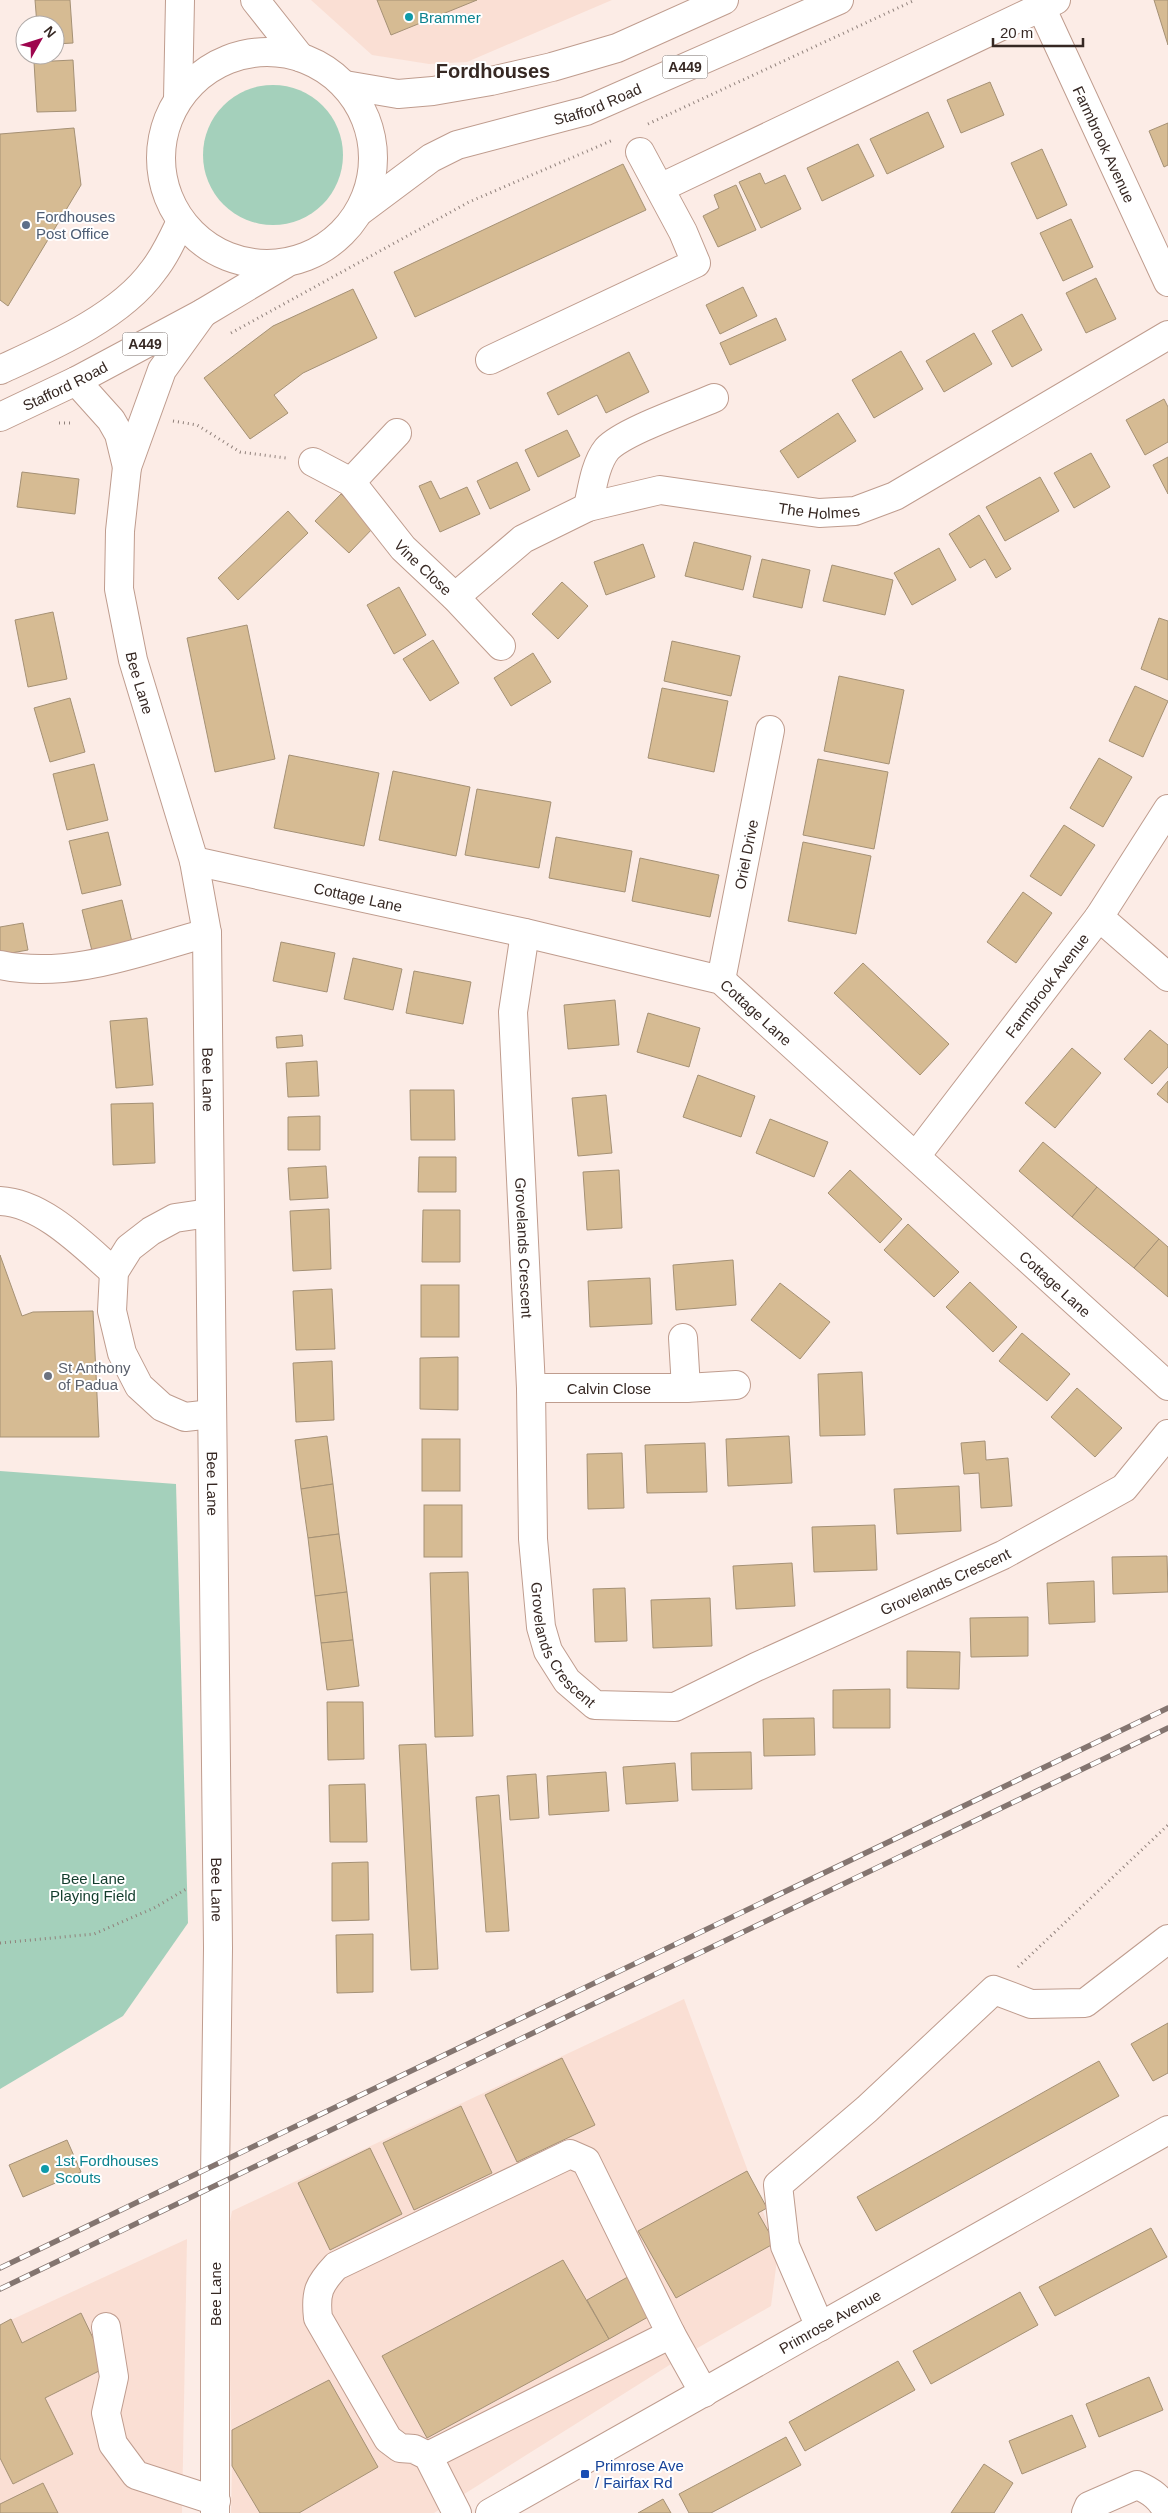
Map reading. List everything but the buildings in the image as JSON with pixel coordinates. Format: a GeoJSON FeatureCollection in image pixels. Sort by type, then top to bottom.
{"type":"FeatureCollection","features":[{"type":"Feature","properties":{"kind":"main road"},"geometry":{"type":"LineString","coordinates":[[178,100],[180,0]]}},
{"type":"Feature","properties":{"kind":"main road"},"geometry":{"type":"LineString","coordinates":[[255,0],[300,57]]}},
{"type":"Feature","properties":{"kind":"main road","name":"A449"},"geometry":{"type":"LineString","coordinates":[[345,85],[398,94],[433,91],[509,77],[618,48],[724,0]]}},
{"type":"Feature","properties":{"kind":"main road","name":"Stafford Road"},"geometry":{"type":"LineString","coordinates":[[360,211],[432,158],[457,145],[528,128],[586,111],[839,0]]}},
{"type":"Feature","properties":{"kind":"main road"},"geometry":{"type":"LineString","coordinates":[[660,188],[1049,3]]}},
{"type":"Feature","properties":{"kind":"main road","name":"Farmbrook Avenue"},"geometry":{"type":"LineString","coordinates":[[1049,3],[1168,282]]}},
{"type":"Feature","properties":{"kind":"main road","name":"A449"},"geometry":{"type":"LineString","coordinates":[[278,50],[300,57],[331,74],[345,85],[363,113],[373,146],[372,179],[360,211],[341,236],[316,254],[286,264],[256,265],[227,258],[201,242],[180,221],[166,190],[162,173],[161,148],[166,123],[178,100],[198,77],[224,61],[253,53],[278,50]]}},
{"type":"Feature","properties":{"kind":"main road"},"geometry":{"type":"LineString","coordinates":[[490,360],[696,263],[683,232],[634,139]]}},
{"type":"Feature","properties":{"kind":"main road"},"geometry":{"type":"LineString","coordinates":[[0,370],[64,341],[129,296],[153,272],[180,221]]}},
{"type":"Feature","properties":{"kind":"main road","name":"Stafford Road"},"geometry":{"type":"LineString","coordinates":[[0,417],[76,381],[203,312],[286,264]]}},
{"type":"Feature","properties":{"kind":"main road","name":"Bee Lane"},"geometry":{"type":"LineString","coordinates":[[203,312],[162,370],[127,467],[120,531],[119,589],[127,635],[194,861],[207,933],[218,1948],[215,2176],[216,2507]]}},
{"type":"Feature","properties":{"kind":"main road","name":"The Holmes"},"geometry":{"type":"LineString","coordinates":[[455,597],[522,539],[588,507],[660,490],[820,513],[855,511],[895,496],[1168,336]]}},
{"type":"Feature","properties":{"kind":"main road","name":"Bee Lane"},"geometry":{"type":"LineString","coordinates":[[76,381],[111,420],[119,434],[127,467]]}},
{"type":"Feature","properties":{"kind":"main road"},"geometry":{"type":"LineString","coordinates":[[588,507],[594,478],[606,450],[622,438],[714,398]]}},
{"type":"Feature","properties":{"kind":"main road"},"geometry":{"type":"LineString","coordinates":[[351,482],[397,433]]}},
{"type":"Feature","properties":{"kind":"main road","name":"Vine Close"},"geometry":{"type":"LineString","coordinates":[[313,462],[351,482],[403,548],[455,597],[501,646]]}},
{"type":"Feature","properties":{"kind":"main road","name":"Oriel Drive"},"geometry":{"type":"LineString","coordinates":[[721,980],[770,730]]}},
{"type":"Feature","properties":{"kind":"main road","name":"Farmbrook Avenue"},"geometry":{"type":"LineString","coordinates":[[916,1156],[1099,917],[1168,809]]}},
{"type":"Feature","properties":{"kind":"main road","name":"Cottage Lane"},"geometry":{"type":"LineString","coordinates":[[194,861],[525,933],[721,980],[1168,1386]]}},
{"type":"Feature","properties":{"kind":"main road"},"geometry":{"type":"LineString","coordinates":[[1099,917],[1168,977]]}},
{"type":"Feature","properties":{"kind":"main road"},"geometry":{"type":"LineString","coordinates":[[0,964],[12,967],[72,969],[207,933]]}},
{"type":"Feature","properties":{"kind":"main road","name":"Grovelands Crescent"},"geometry":{"type":"LineString","coordinates":[[525,933],[513,1012],[531,1388],[533,1539],[541,1628],[548,1651],[567,1681],[595,1705],[675,1707],[756,1667],[1003,1555],[1124,1488],[1168,1434]]}},
{"type":"Feature","properties":{"kind":"main road"},"geometry":{"type":"LineString","coordinates":[[0,1201],[10,1201],[46,1217],[70,1234],[114,1272]]}},
{"type":"Feature","properties":{"kind":"main road"},"geometry":{"type":"LineString","coordinates":[[209,1213],[175,1218],[151,1231],[129,1248],[114,1272],[112,1312],[122,1353],[139,1386],[162,1407],[184,1417],[212,1414]]}},
{"type":"Feature","properties":{"kind":"main road"},"geometry":{"type":"LineString","coordinates":[[683,1338],[686,1388]]}},
{"type":"Feature","properties":{"kind":"main road","name":"Calvin Close"},"geometry":{"type":"LineString","coordinates":[[531,1388],[686,1388],[736,1385]]}},
{"type":"Feature","properties":{"kind":"main road"},"geometry":{"type":"LineString","coordinates":[[820,2327],[785,2246],[778,2185],[867,2109],[994,1990],[1031,2004],[1086,2003],[1168,1940]]}},
{"type":"Feature","properties":{"kind":"main road","name":"Primrose Avenue"},"geometry":{"type":"LineString","coordinates":[[490,2513],[1168,2130]]}},
{"type":"Feature","properties":{"kind":"main road"},"geometry":{"type":"LineString","coordinates":[[458,2513],[428,2456],[414,2449],[400,2448],[388,2439],[318,2318],[316,2301],[321,2282],[336,2266],[570,2154],[586,2161],[671,2334],[704,2393]]}},
{"type":"Feature","properties":{"kind":"main road"},"geometry":{"type":"LineString","coordinates":[[106,2327],[114,2377],[106,2414],[113,2444],[136,2475],[216,2507]]}},
{"type":"Feature","properties":{"kind":"main road"},"geometry":{"type":"LineString","coordinates":[[428,2456],[671,2334]]}},
{"type":"Feature","properties":{"kind":"main road"},"geometry":{"type":"LineString","coordinates":[[1086,2513],[1089,2506],[1137,2484],[1150,2490],[1160,2499],[1168,2512]]}},
{"type":"Feature","properties":{"kind":"path"},"geometry":{"type":"LineString","coordinates":[[226,336],[468,202],[634,139],[915,0]]}},
{"type":"Feature","properties":{"kind":"path"},"geometry":{"type":"LineString","coordinates":[[170,421],[198,425],[240,452],[313,462]]}},
{"type":"Feature","properties":{"kind":"path"},"geometry":{"type":"LineString","coordinates":[[54,424],[76,423]]}},
{"type":"Feature","properties":{"kind":"path"},"geometry":{"type":"LineString","coordinates":[[994,1990],[1168,1825]]}},
{"type":"Feature","properties":{"kind":"path"},"geometry":{"type":"LineString","coordinates":[[0,1943],[94,1934],[154,1908],[194,1885]]}},
{"type":"Feature","properties":{"kind":"shaded area"},"geometry":{"type":"Polygon","coordinates":[[[311,0],[612,0],[467,62],[429,64],[372,55],[311,0]]]}},
{"type":"Feature","properties":{"kind":"shaded area"},"geometry":{"type":"Polygon","coordinates":[[[684,1999],[778,2252],[771,2306],[687,2354],[434,2513],[231,2513],[232,2466],[227,2237],[232,2211],[684,1999]]]}},
{"type":"Feature","properties":{"kind":"shaded area"},"geometry":{"type":"Polygon","coordinates":[[[187,2239],[182,2513],[0,2513],[0,2325],[187,2239]]]}},
{"type":"Feature","properties":{"kind":"green space"},"geometry":{"type":"Polygon","coordinates":[[[273,85],[287,86],[300,90],[323,105],[338,128],[342,141],[342,169],[338,182],[323,205],[300,220],[287,224],[273,225],[259,224],[246,220],[223,205],[208,182],[204,169],[203,155],[204,141],[208,128],[223,105],[246,90],[259,86],[273,85]]]}},
{"type":"Feature","properties":{"kind":"green space","name":"Bee Lane Playing Field"},"geometry":{"type":"Polygon","coordinates":[[[0,1471],[176,1484],[188,1923],[123,2016],[0,2089],[0,1471]]]}},
{"type":"Feature","properties":{"kind":"railway"},"geometry":{"type":"LineString","coordinates":[[0,2268],[1168,1708]]}},
{"type":"Feature","properties":{"kind":"railway"},"geometry":{"type":"LineString","coordinates":[[0,2289],[1168,1728]]}},
{"type":"Feature","properties":{"kind":"place","name":"Brammer"},"geometry":{"type":"Point","coordinates":[409,17]}},
{"type":"Feature","properties":{"kind":"place","name":"Fordhouses Post Office"},"geometry":{"type":"Point","coordinates":[26,225]}},
{"type":"Feature","properties":{"kind":"place","name":"St Anthony of Padua"},"geometry":{"type":"Point","coordinates":[48,1376]}},
{"type":"Feature","properties":{"kind":"place","name":"1st Fordhouses Scouts"},"geometry":{"type":"Point","coordinates":[45,2169]}},
{"type":"Feature","properties":{"kind":"place","name":"Primrose Ave / Fairfax Rd"},"geometry":{"type":"Point","coordinates":[585,2474]}},
{"type":"Feature","properties":{"kind":"district","name":"Fordhouses"},"geometry":{"type":"Point","coordinates":[493,71]}}]}
